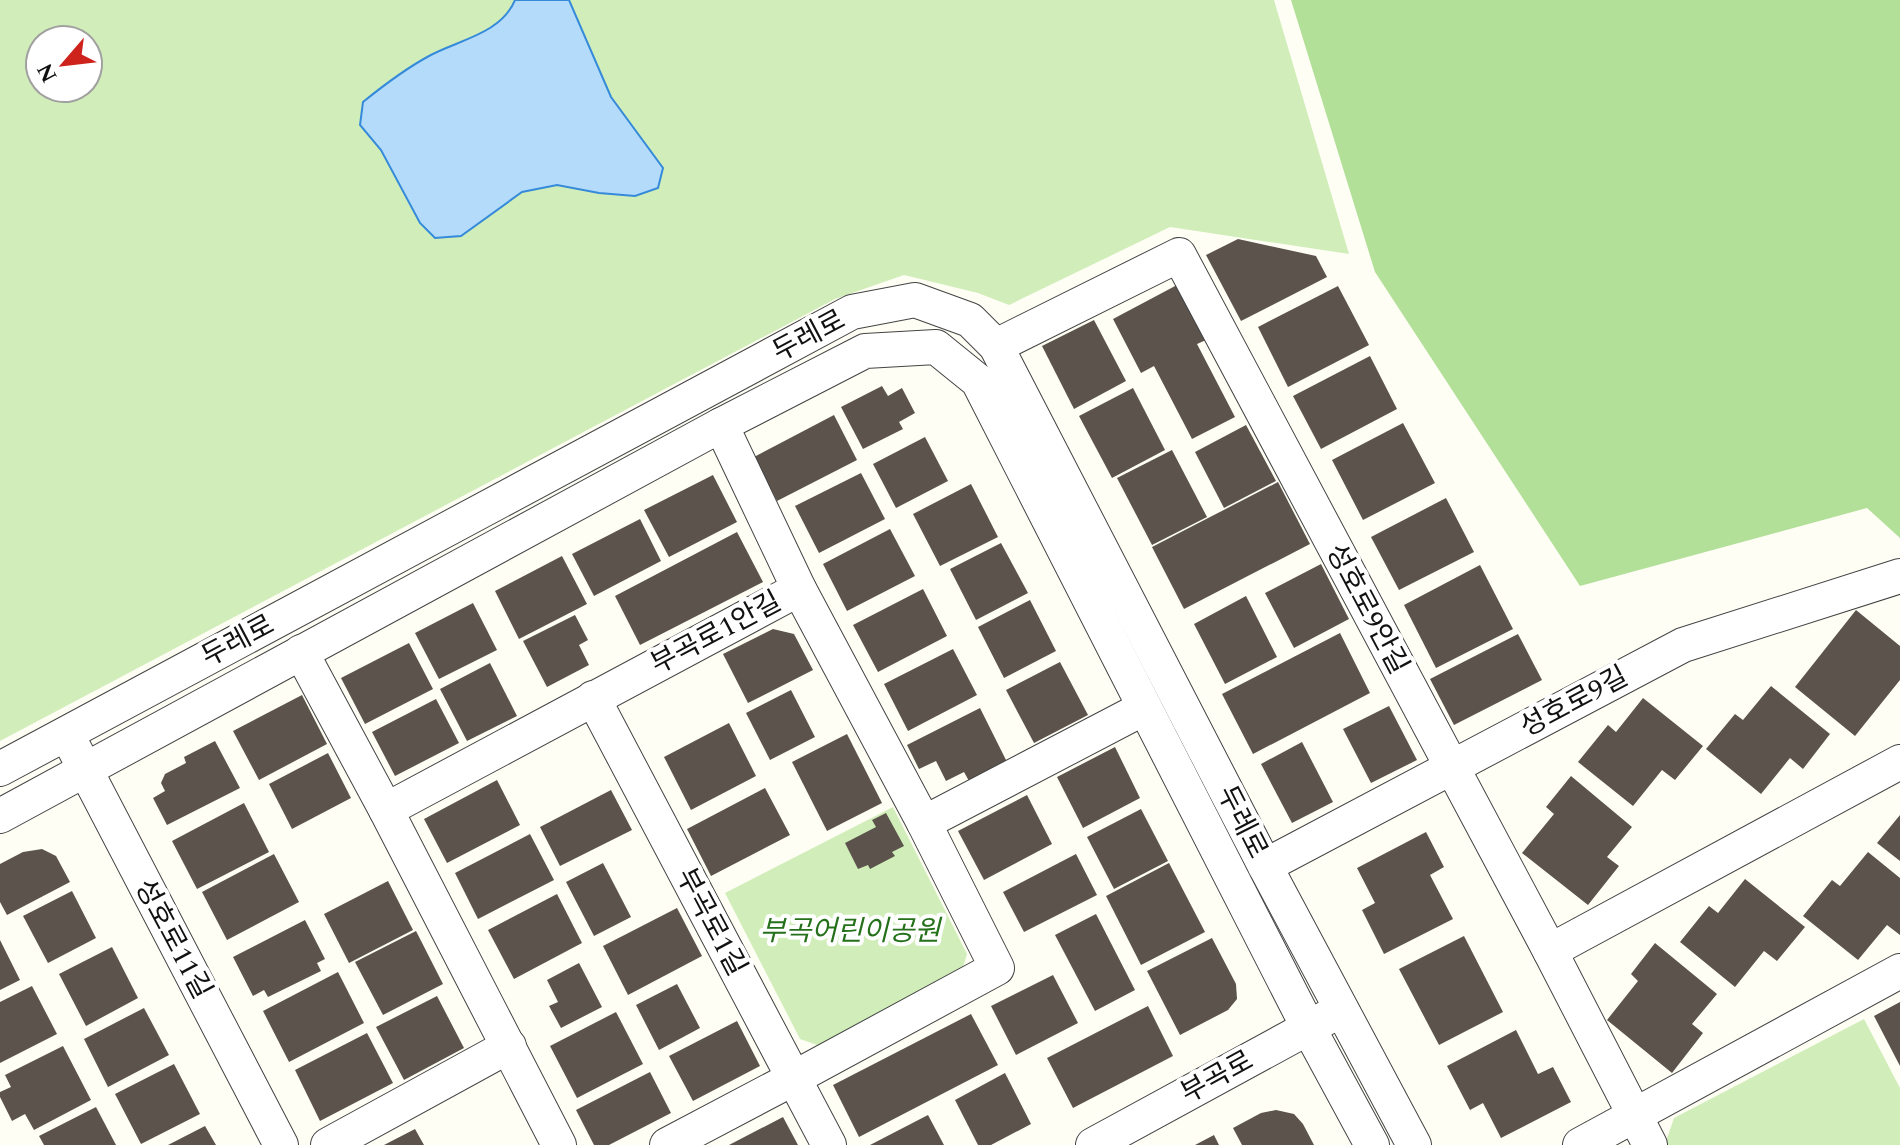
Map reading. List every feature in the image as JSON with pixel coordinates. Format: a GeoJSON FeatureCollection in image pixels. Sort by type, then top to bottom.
{"type":"FeatureCollection","features":[{"type":"Feature","properties":{"kind":"street","name":"성호로9안길"},"geometry":{"type":"LineString","coordinates":[[996,346],[1179,255],[1550,951],[1642,1130]]}},
{"type":"Feature","properties":{"kind":"street","name":"두레로"},"geometry":{"type":"LineString","coordinates":[[0,769],[852,312],[915,300],[970,320],[996,346],[1265,866],[1414,1145]]}},
{"type":"Feature","properties":{"kind":"street","name":"두레로"},"geometry":{"type":"LineString","coordinates":[[0,816],[721,425],[865,351],[936,347],[978,381],[1308,1027],[1372,1145]]}},
{"type":"Feature","properties":{"kind":"street"},"geometry":{"type":"LineString","coordinates":[[721,425],[799,589]]}},
{"type":"Feature","properties":{"kind":"street","name":"성호로9길"},"geometry":{"type":"LineString","coordinates":[[1265,866],[1683,645],[1900,576]]}},
{"type":"Feature","properties":{"kind":"street","name":"부곡로1안길"},"geometry":{"type":"LineString","coordinates":[[386,810],[799,589],[924,823],[997,968],[667,1145]]}},
{"type":"Feature","properties":{"kind":"street"},"geometry":{"type":"LineString","coordinates":[[301,652],[559,1145]]}},
{"type":"Feature","properties":{"kind":"street","name":"부곡로1길"},"geometry":{"type":"LineString","coordinates":[[593,698],[829,1145]]}},
{"type":"Feature","properties":{"kind":"street"},"geometry":{"type":"LineString","coordinates":[[924,823],[1144,708]]}},
{"type":"Feature","properties":{"kind":"street","name":"성호로11길"},"geometry":{"type":"LineString","coordinates":[[66,733],[281,1145]]}},
{"type":"Feature","properties":{"kind":"street"},"geometry":{"type":"LineString","coordinates":[[1550,951],[1900,762]]}},
{"type":"Feature","properties":{"kind":"street"},"geometry":{"type":"LineString","coordinates":[[1580,1145],[1642,1130],[1900,971]]}},
{"type":"Feature","properties":{"kind":"street","name":"부곡로"},"geometry":{"type":"LineString","coordinates":[[1093,1145],[1342,1009]]}},
{"type":"Feature","properties":{"kind":"street"},"geometry":{"type":"LineString","coordinates":[[328,1145],[509,1046]]}},
{"type":"Feature","properties":{"kind":"green space"},"geometry":{"type":"Polygon","coordinates":[[[0,0],[1274,0],[1349,254],[1170,227],[1009,305],[978,293],[904,275],[835,299],[0,741],[0,0]]]}},
{"type":"Feature","properties":{"kind":"green space"},"geometry":{"type":"Polygon","coordinates":[[[1291,0],[1900,0],[1900,538],[1867,508],[1580,586],[1375,272],[1291,0]]]}},
{"type":"Feature","properties":{"kind":"green space","name":"부곡어린이공원"},"geometry":{"type":"Polygon","coordinates":[[[893,807],[967,954],[960,977],[823,1047],[800,1039],[725,893],[893,807]]]}},
{"type":"Feature","properties":{"kind":"green space"},"geometry":{"type":"Polygon","coordinates":[[[1864,1019],[1900,1088],[1900,1145],[1668,1145],[1666,1141],[1674,1118],[1864,1019]]]}},
{"type":"Feature","properties":{"kind":"water"},"geometry":{"type":"Polygon","coordinates":[[[515,0],[569,0],[611,97],[663,168],[658,188],[635,196],[557,185],[522,192],[461,236],[435,238],[420,223],[381,150],[360,125],[363,102],[420,61],[478,35],[500,21],[515,0]]]}},
{"type":"Feature","properties":{"kind":"building"},"geometry":{"type":"Polygon","coordinates":[[[1238,239],[1316,256],[1327,277],[1241,321],[1206,255],[1238,239]]]}},
{"type":"Feature","properties":{"kind":"building"},"geometry":{"type":"Polygon","coordinates":[[[1177,285],[1206,340],[1197,344],[1235,417],[1192,439],[1154,366],[1141,373],[1113,319],[1177,285]]]}},
{"type":"Feature","properties":{"kind":"building"},"geometry":{"type":"Polygon","coordinates":[[[1338,286],[1369,345],[1288,387],[1258,327],[1338,286]]]}},
{"type":"Feature","properties":{"kind":"building"},"geometry":{"type":"Polygon","coordinates":[[[1094,320],[1126,381],[1074,409],[1042,346],[1094,320]]]}},
{"type":"Feature","properties":{"kind":"building"},"geometry":{"type":"Polygon","coordinates":[[[1370,356],[1397,409],[1321,449],[1293,396],[1370,356]]]}},
{"type":"Feature","properties":{"kind":"building"},"geometry":{"type":"Polygon","coordinates":[[[882,386],[888,396],[902,388],[915,413],[899,422],[903,429],[863,449],[841,407],[882,386]]]}},
{"type":"Feature","properties":{"kind":"building"},"geometry":{"type":"Polygon","coordinates":[[[1133,388],[1165,450],[1112,478],[1079,416],[1133,388]]]}},
{"type":"Feature","properties":{"kind":"building"},"geometry":{"type":"Polygon","coordinates":[[[834,415],[857,460],[777,501],[754,457],[834,415]]]}},
{"type":"Feature","properties":{"kind":"building"},"geometry":{"type":"Polygon","coordinates":[[[1403,423],[1435,483],[1363,520],[1332,460],[1403,423]]]}},
{"type":"Feature","properties":{"kind":"building"},"geometry":{"type":"Polygon","coordinates":[[[1246,425],[1276,481],[1224,508],[1195,452],[1246,425]]]}},
{"type":"Feature","properties":{"kind":"building"},"geometry":{"type":"Polygon","coordinates":[[[925,437],[948,481],[896,508],[873,464],[925,437]]]}},
{"type":"Feature","properties":{"kind":"building"},"geometry":{"type":"Polygon","coordinates":[[[1172,450],[1207,517],[1152,545],[1117,478],[1172,450]]]}},
{"type":"Feature","properties":{"kind":"building"},"geometry":{"type":"Polygon","coordinates":[[[861,473],[885,519],[819,553],[795,506],[861,473]]]}},
{"type":"Feature","properties":{"kind":"building"},"geometry":{"type":"Polygon","coordinates":[[[713,475],[737,522],[669,557],[644,510],[713,475]]]}},
{"type":"Feature","properties":{"kind":"building"},"geometry":{"type":"Polygon","coordinates":[[[1278,482],[1310,544],[1184,609],[1152,547],[1278,482]]]}},
{"type":"Feature","properties":{"kind":"building"},"geometry":{"type":"Polygon","coordinates":[[[971,484],[998,537],[940,566],[913,514],[971,484]]]}},
{"type":"Feature","properties":{"kind":"building"},"geometry":{"type":"Polygon","coordinates":[[[1446,498],[1474,552],[1399,590],[1371,537],[1446,498]]]}},
{"type":"Feature","properties":{"kind":"building"},"geometry":{"type":"Polygon","coordinates":[[[640,519],[661,561],[594,596],[572,554],[640,519]]]}},
{"type":"Feature","properties":{"kind":"building"},"geometry":{"type":"Polygon","coordinates":[[[890,529],[915,576],[847,611],[823,564],[890,529]]]}},
{"type":"Feature","properties":{"kind":"building"},"geometry":{"type":"Polygon","coordinates":[[[737,532],[763,582],[640,645],[615,596],[737,532]]]}},
{"type":"Feature","properties":{"kind":"building"},"geometry":{"type":"Polygon","coordinates":[[[1001,543],[1028,593],[976,620],[950,569],[1001,543]]]}},
{"type":"Feature","properties":{"kind":"building"},"geometry":{"type":"Polygon","coordinates":[[[562,556],[587,604],[519,639],[495,591],[562,556]]]}},
{"type":"Feature","properties":{"kind":"building"},"geometry":{"type":"Polygon","coordinates":[[[1321,564],[1349,619],[1294,648],[1265,593],[1321,564]]]}},
{"type":"Feature","properties":{"kind":"building"},"geometry":{"type":"Polygon","coordinates":[[[1480,565],[1513,629],[1436,668],[1404,605],[1480,565]]]}},
{"type":"Feature","properties":{"kind":"building"},"geometry":{"type":"Polygon","coordinates":[[[923,589],[947,636],[878,672],[853,625],[923,589]]]}},
{"type":"Feature","properties":{"kind":"building"},"geometry":{"type":"Polygon","coordinates":[[[1246,596],[1277,657],[1225,684],[1194,624],[1246,596]]]}},
{"type":"Feature","properties":{"kind":"building"},"geometry":{"type":"Polygon","coordinates":[[[1030,600],[1056,651],[1004,678],[978,627],[1030,600]]]}},
{"type":"Feature","properties":{"kind":"building"},"geometry":{"type":"Polygon","coordinates":[[[473,603],[497,650],[439,679],[415,633],[473,603]]]}},
{"type":"Feature","properties":{"kind":"building"},"geometry":{"type":"Polygon","coordinates":[[[1856,610],[1900,646],[1900,680],[1855,736],[1795,687],[1856,610]]]}},
{"type":"Feature","properties":{"kind":"building"},"geometry":{"type":"Polygon","coordinates":[[[575,615],[588,640],[579,645],[589,665],[547,687],[523,641],[575,615]]]}},
{"type":"Feature","properties":{"kind":"building"},"geometry":{"type":"Polygon","coordinates":[[[773,629],[794,634],[813,670],[748,703],[723,654],[773,629]]]}},
{"type":"Feature","properties":{"kind":"building"},"geometry":{"type":"Polygon","coordinates":[[[1340,633],[1370,693],[1253,754],[1222,694],[1340,633]]]}},
{"type":"Feature","properties":{"kind":"building"},"geometry":{"type":"Polygon","coordinates":[[[1518,634],[1542,680],[1454,725],[1430,679],[1518,634]]]}},
{"type":"Feature","properties":{"kind":"building"},"geometry":{"type":"Polygon","coordinates":[[[409,643],[433,689],[365,724],[341,678],[409,643]]]}},
{"type":"Feature","properties":{"kind":"building"},"geometry":{"type":"Polygon","coordinates":[[[953,649],[977,695],[908,731],[884,684],[953,649]]]}},
{"type":"Feature","properties":{"kind":"building"},"geometry":{"type":"Polygon","coordinates":[[[1060,662],[1088,715],[1034,743],[1006,690],[1060,662]]]}},
{"type":"Feature","properties":{"kind":"building"},"geometry":{"type":"Polygon","coordinates":[[[490,663],[517,716],[467,741],[440,689],[490,663]]]}},
{"type":"Feature","properties":{"kind":"building"},"geometry":{"type":"Polygon","coordinates":[[[1771,686],[1830,734],[1803,769],[1790,758],[1761,794],[1706,749],[1735,714],[1743,720],[1771,686]]]}},
{"type":"Feature","properties":{"kind":"building"},"geometry":{"type":"Polygon","coordinates":[[[791,690],[815,737],[770,760],[746,713],[791,690]]]}},
{"type":"Feature","properties":{"kind":"building"},"geometry":{"type":"Polygon","coordinates":[[[302,695],[327,744],[259,780],[233,731],[302,695]]]}},
{"type":"Feature","properties":{"kind":"building"},"geometry":{"type":"Polygon","coordinates":[[[1643,698],[1703,746],[1675,780],[1662,770],[1633,806],[1578,762],[1608,725],[1616,732],[1643,698]]]}},
{"type":"Feature","properties":{"kind":"building"},"geometry":{"type":"Polygon","coordinates":[[[436,699],[459,743],[395,776],[372,732],[436,699]]]}},
{"type":"Feature","properties":{"kind":"building"},"geometry":{"type":"Polygon","coordinates":[[[1389,706],[1417,760],[1371,783],[1343,729],[1389,706]]]}},
{"type":"Feature","properties":{"kind":"building"},"geometry":{"type":"Polygon","coordinates":[[[980,708],[1007,762],[969,781],[964,772],[946,781],[936,761],[919,769],[907,745],[980,708]]]}},
{"type":"Feature","properties":{"kind":"building"},"geometry":{"type":"Polygon","coordinates":[[[729,723],[756,776],[691,810],[664,757],[729,723]]]}},
{"type":"Feature","properties":{"kind":"building"},"geometry":{"type":"Polygon","coordinates":[[[847,734],[882,803],[827,831],[792,762],[847,734]]]}},
{"type":"Feature","properties":{"kind":"building"},"geometry":{"type":"Polygon","coordinates":[[[215,741],[240,788],[167,825],[153,798],[165,791],[161,783],[165,774],[186,763],[184,757],[215,741]]]}},
{"type":"Feature","properties":{"kind":"building"},"geometry":{"type":"Polygon","coordinates":[[[1302,742],[1333,802],[1292,823],[1261,764],[1302,742]]]}},
{"type":"Feature","properties":{"kind":"building"},"geometry":{"type":"Polygon","coordinates":[[[1115,747],[1140,798],[1083,828],[1057,777],[1115,747]]]}},
{"type":"Feature","properties":{"kind":"building"},"geometry":{"type":"Polygon","coordinates":[[[328,753],[351,798],[292,829],[269,784],[328,753]]]}},
{"type":"Feature","properties":{"kind":"building"},"geometry":{"type":"Polygon","coordinates":[[[1571,776],[1632,827],[1607,857],[1619,866],[1588,905],[1522,853],[1554,814],[1546,807],[1571,776]]]}},
{"type":"Feature","properties":{"kind":"building"},"geometry":{"type":"Polygon","coordinates":[[[497,780],[520,825],[447,863],[424,819],[497,780]]]}},
{"type":"Feature","properties":{"kind":"building"},"geometry":{"type":"Polygon","coordinates":[[[765,788],[790,835],[711,876],[687,829],[765,788]]]}},
{"type":"Feature","properties":{"kind":"building"},"geometry":{"type":"Polygon","coordinates":[[[611,790],[632,830],[560,866],[540,827],[611,790]]]}},
{"type":"Feature","properties":{"kind":"building"},"geometry":{"type":"Polygon","coordinates":[[[1027,795],[1052,844],[984,880],[958,831],[1027,795]]]}},
{"type":"Feature","properties":{"kind":"building"},"geometry":{"type":"Polygon","coordinates":[[[244,803],[269,852],[197,889],[172,841],[244,803]]]}},
{"type":"Feature","properties":{"kind":"building"},"geometry":{"type":"Polygon","coordinates":[[[1141,809],[1168,861],[1114,889],[1087,837],[1141,809]]]}},
{"type":"Feature","properties":{"kind":"building"},"geometry":{"type":"Polygon","coordinates":[[[886,813],[904,846],[892,852],[895,856],[870,869],[868,865],[858,869],[845,843],[876,827],[872,820],[886,813]]]}},
{"type":"Feature","properties":{"kind":"building"},"geometry":{"type":"Polygon","coordinates":[[[1900,815],[1900,861],[1877,843],[1900,815]]]}},
{"type":"Feature","properties":{"kind":"building"},"geometry":{"type":"Polygon","coordinates":[[[1426,832],[1444,867],[1430,875],[1453,919],[1384,954],[1362,910],[1375,903],[1357,868],[1426,832]]]}},
{"type":"Feature","properties":{"kind":"building"},"geometry":{"type":"Polygon","coordinates":[[[530,834],[554,880],[478,919],[455,873],[530,834]]]}},
{"type":"Feature","properties":{"kind":"building"},"geometry":{"type":"Polygon","coordinates":[[[42,849],[56,856],[70,882],[7,915],[0,902],[0,864],[23,852],[42,849]]]}},
{"type":"Feature","properties":{"kind":"building"},"geometry":{"type":"Polygon","coordinates":[[[1868,852],[1900,878],[1900,935],[1887,925],[1858,960],[1803,916],[1832,880],[1840,886],[1868,852]]]}},
{"type":"Feature","properties":{"kind":"building"},"geometry":{"type":"Polygon","coordinates":[[[274,854],[299,902],[227,940],[202,892],[274,854]]]}},
{"type":"Feature","properties":{"kind":"building"},"geometry":{"type":"Polygon","coordinates":[[[1076,854],[1097,895],[1024,932],[1003,892],[1076,854]]]}},
{"type":"Feature","properties":{"kind":"building"},"geometry":{"type":"Polygon","coordinates":[[[603,863],[631,917],[594,936],[566,882],[603,863]]]}},
{"type":"Feature","properties":{"kind":"building"},"geometry":{"type":"Polygon","coordinates":[[[1169,863],[1205,932],[1141,965],[1106,896],[1169,863]]]}},
{"type":"Feature","properties":{"kind":"building"},"geometry":{"type":"Polygon","coordinates":[[[1745,879],[1805,927],[1777,961],[1764,951],[1735,987],[1680,942],[1709,906],[1718,913],[1745,879]]]}},
{"type":"Feature","properties":{"kind":"building"},"geometry":{"type":"Polygon","coordinates":[[[388,881],[413,930],[349,963],[324,914],[388,881]]]}},
{"type":"Feature","properties":{"kind":"building"},"geometry":{"type":"Polygon","coordinates":[[[72,891],[96,938],[48,963],[23,916],[72,891]]]}},
{"type":"Feature","properties":{"kind":"building"},"geometry":{"type":"Polygon","coordinates":[[[557,894],[582,943],[514,979],[488,930],[557,894]]]}},
{"type":"Feature","properties":{"kind":"building"},"geometry":{"type":"Polygon","coordinates":[[[677,908],[702,956],[628,995],[603,946],[677,908]]]}},
{"type":"Feature","properties":{"kind":"building"},"geometry":{"type":"Polygon","coordinates":[[[1096,914],[1135,990],[1095,1011],[1055,935],[1096,914]]]}},
{"type":"Feature","properties":{"kind":"building"},"geometry":{"type":"Polygon","coordinates":[[[305,920],[325,959],[317,963],[321,971],[268,997],[264,990],[253,996],[233,957],[305,920]]]}},
{"type":"Feature","properties":{"kind":"building"},"geometry":{"type":"Polygon","coordinates":[[[416,931],[443,984],[383,1015],[355,962],[416,931]]]}},
{"type":"Feature","properties":{"kind":"building"},"geometry":{"type":"Polygon","coordinates":[[[1464,936],[1503,1012],[1439,1045],[1399,969],[1464,936]]]}},
{"type":"Feature","properties":{"kind":"building"},"geometry":{"type":"Polygon","coordinates":[[[1212,938],[1236,984],[1237,999],[1228,1010],[1180,1035],[1147,971],[1212,938]]]}},
{"type":"Feature","properties":{"kind":"building"},"geometry":{"type":"Polygon","coordinates":[[[0,940],[20,980],[0,990],[0,940]]]}},
{"type":"Feature","properties":{"kind":"building"},"geometry":{"type":"Polygon","coordinates":[[[1655,943],[1717,994],[1692,1024],[1703,1033],[1672,1073],[1607,1020],[1638,981],[1631,974],[1655,943]]]}},
{"type":"Feature","properties":{"kind":"building"},"geometry":{"type":"Polygon","coordinates":[[[112,947],[138,998],[86,1026],[59,974],[112,947]]]}},
{"type":"Feature","properties":{"kind":"building"},"geometry":{"type":"Polygon","coordinates":[[[579,963],[602,1007],[561,1028],[549,1006],[558,1002],[547,980],[579,963]]]}},
{"type":"Feature","properties":{"kind":"building"},"geometry":{"type":"Polygon","coordinates":[[[338,972],[364,1023],[289,1062],[263,1011],[338,972]]]}},
{"type":"Feature","properties":{"kind":"building"},"geometry":{"type":"Polygon","coordinates":[[[1053,975],[1078,1023],[1016,1055],[991,1006],[1053,975]]]}},
{"type":"Feature","properties":{"kind":"building"},"geometry":{"type":"Polygon","coordinates":[[[677,984],[700,1028],[659,1050],[636,1005],[677,984]]]}},
{"type":"Feature","properties":{"kind":"building"},"geometry":{"type":"Polygon","coordinates":[[[32,986],[57,1034],[0,1063],[0,1002],[32,986]]]}},
{"type":"Feature","properties":{"kind":"building"},"geometry":{"type":"Polygon","coordinates":[[[437,996],[464,1048],[404,1080],[376,1027],[437,996]]]}},
{"type":"Feature","properties":{"kind":"building"},"geometry":{"type":"Polygon","coordinates":[[[1900,1002],[1900,1066],[1874,1016],[1900,1002]]]}},
{"type":"Feature","properties":{"kind":"building"},"geometry":{"type":"Polygon","coordinates":[[[1148,1006],[1173,1056],[1073,1108],[1047,1058],[1148,1006]]]}},
{"type":"Feature","properties":{"kind":"building"},"geometry":{"type":"Polygon","coordinates":[[[144,1008],[169,1055],[108,1087],[84,1039],[144,1008]]]}},
{"type":"Feature","properties":{"kind":"building"},"geometry":{"type":"Polygon","coordinates":[[[616,1012],[643,1064],[577,1098],[550,1046],[616,1012]]]}},
{"type":"Feature","properties":{"kind":"building"},"geometry":{"type":"Polygon","coordinates":[[[971,1014],[998,1065],[859,1137],[833,1085],[971,1014]]]}},
{"type":"Feature","properties":{"kind":"building"},"geometry":{"type":"Polygon","coordinates":[[[737,1021],[760,1066],[693,1101],[669,1056],[737,1021]]]}},
{"type":"Feature","properties":{"kind":"building"},"geometry":{"type":"Polygon","coordinates":[[[1516,1030],[1538,1074],[1553,1067],[1571,1102],[1501,1138],[1483,1103],[1470,1110],[1447,1066],[1516,1030]]]}},
{"type":"Feature","properties":{"kind":"building"},"geometry":{"type":"Polygon","coordinates":[[[367,1033],[393,1083],[320,1121],[295,1070],[367,1033]]]}},
{"type":"Feature","properties":{"kind":"building"},"geometry":{"type":"Polygon","coordinates":[[[63,1046],[91,1100],[34,1130],[25,1114],[12,1121],[0,1097],[0,1092],[11,1087],[5,1075],[63,1046]]]}},
{"type":"Feature","properties":{"kind":"building"},"geometry":{"type":"Polygon","coordinates":[[[174,1064],[200,1114],[141,1144],[115,1094],[174,1064]]]}},
{"type":"Feature","properties":{"kind":"building"},"geometry":{"type":"Polygon","coordinates":[[[650,1072],[671,1113],[609,1145],[594,1145],[576,1110],[650,1072]]]}},
{"type":"Feature","properties":{"kind":"building"},"geometry":{"type":"Polygon","coordinates":[[[1005,1073],[1031,1124],[991,1145],[978,1145],[955,1100],[1005,1073]]]}},
{"type":"Feature","properties":{"kind":"building"},"geometry":{"type":"Polygon","coordinates":[[[96,1107],[116,1145],[44,1145],[39,1136],[96,1107]]]}},
{"type":"Feature","properties":{"kind":"building"},"geometry":{"type":"Polygon","coordinates":[[[1276,1110],[1294,1114],[1314,1145],[1242,1145],[1233,1128],[1261,1113],[1276,1110]]]}},
{"type":"Feature","properties":{"kind":"building"},"geometry":{"type":"Polygon","coordinates":[[[928,1115],[944,1145],[870,1145],[928,1115]]]}},
{"type":"Feature","properties":{"kind":"building"},"geometry":{"type":"Polygon","coordinates":[[[783,1117],[798,1145],[729,1145],[783,1117]]]}},
{"type":"Feature","properties":{"kind":"building"},"geometry":{"type":"Polygon","coordinates":[[[205,1126],[216,1145],[168,1145],[205,1126]]]}},
{"type":"Feature","properties":{"kind":"building"},"geometry":{"type":"Polygon","coordinates":[[[415,1129],[424,1145],[384,1145],[415,1129]]]}},
{"type":"Feature","properties":{"kind":"building"},"geometry":{"type":"Polygon","coordinates":[[[1214,1135],[1219,1145],[1195,1145],[1214,1135]]]}}]}
